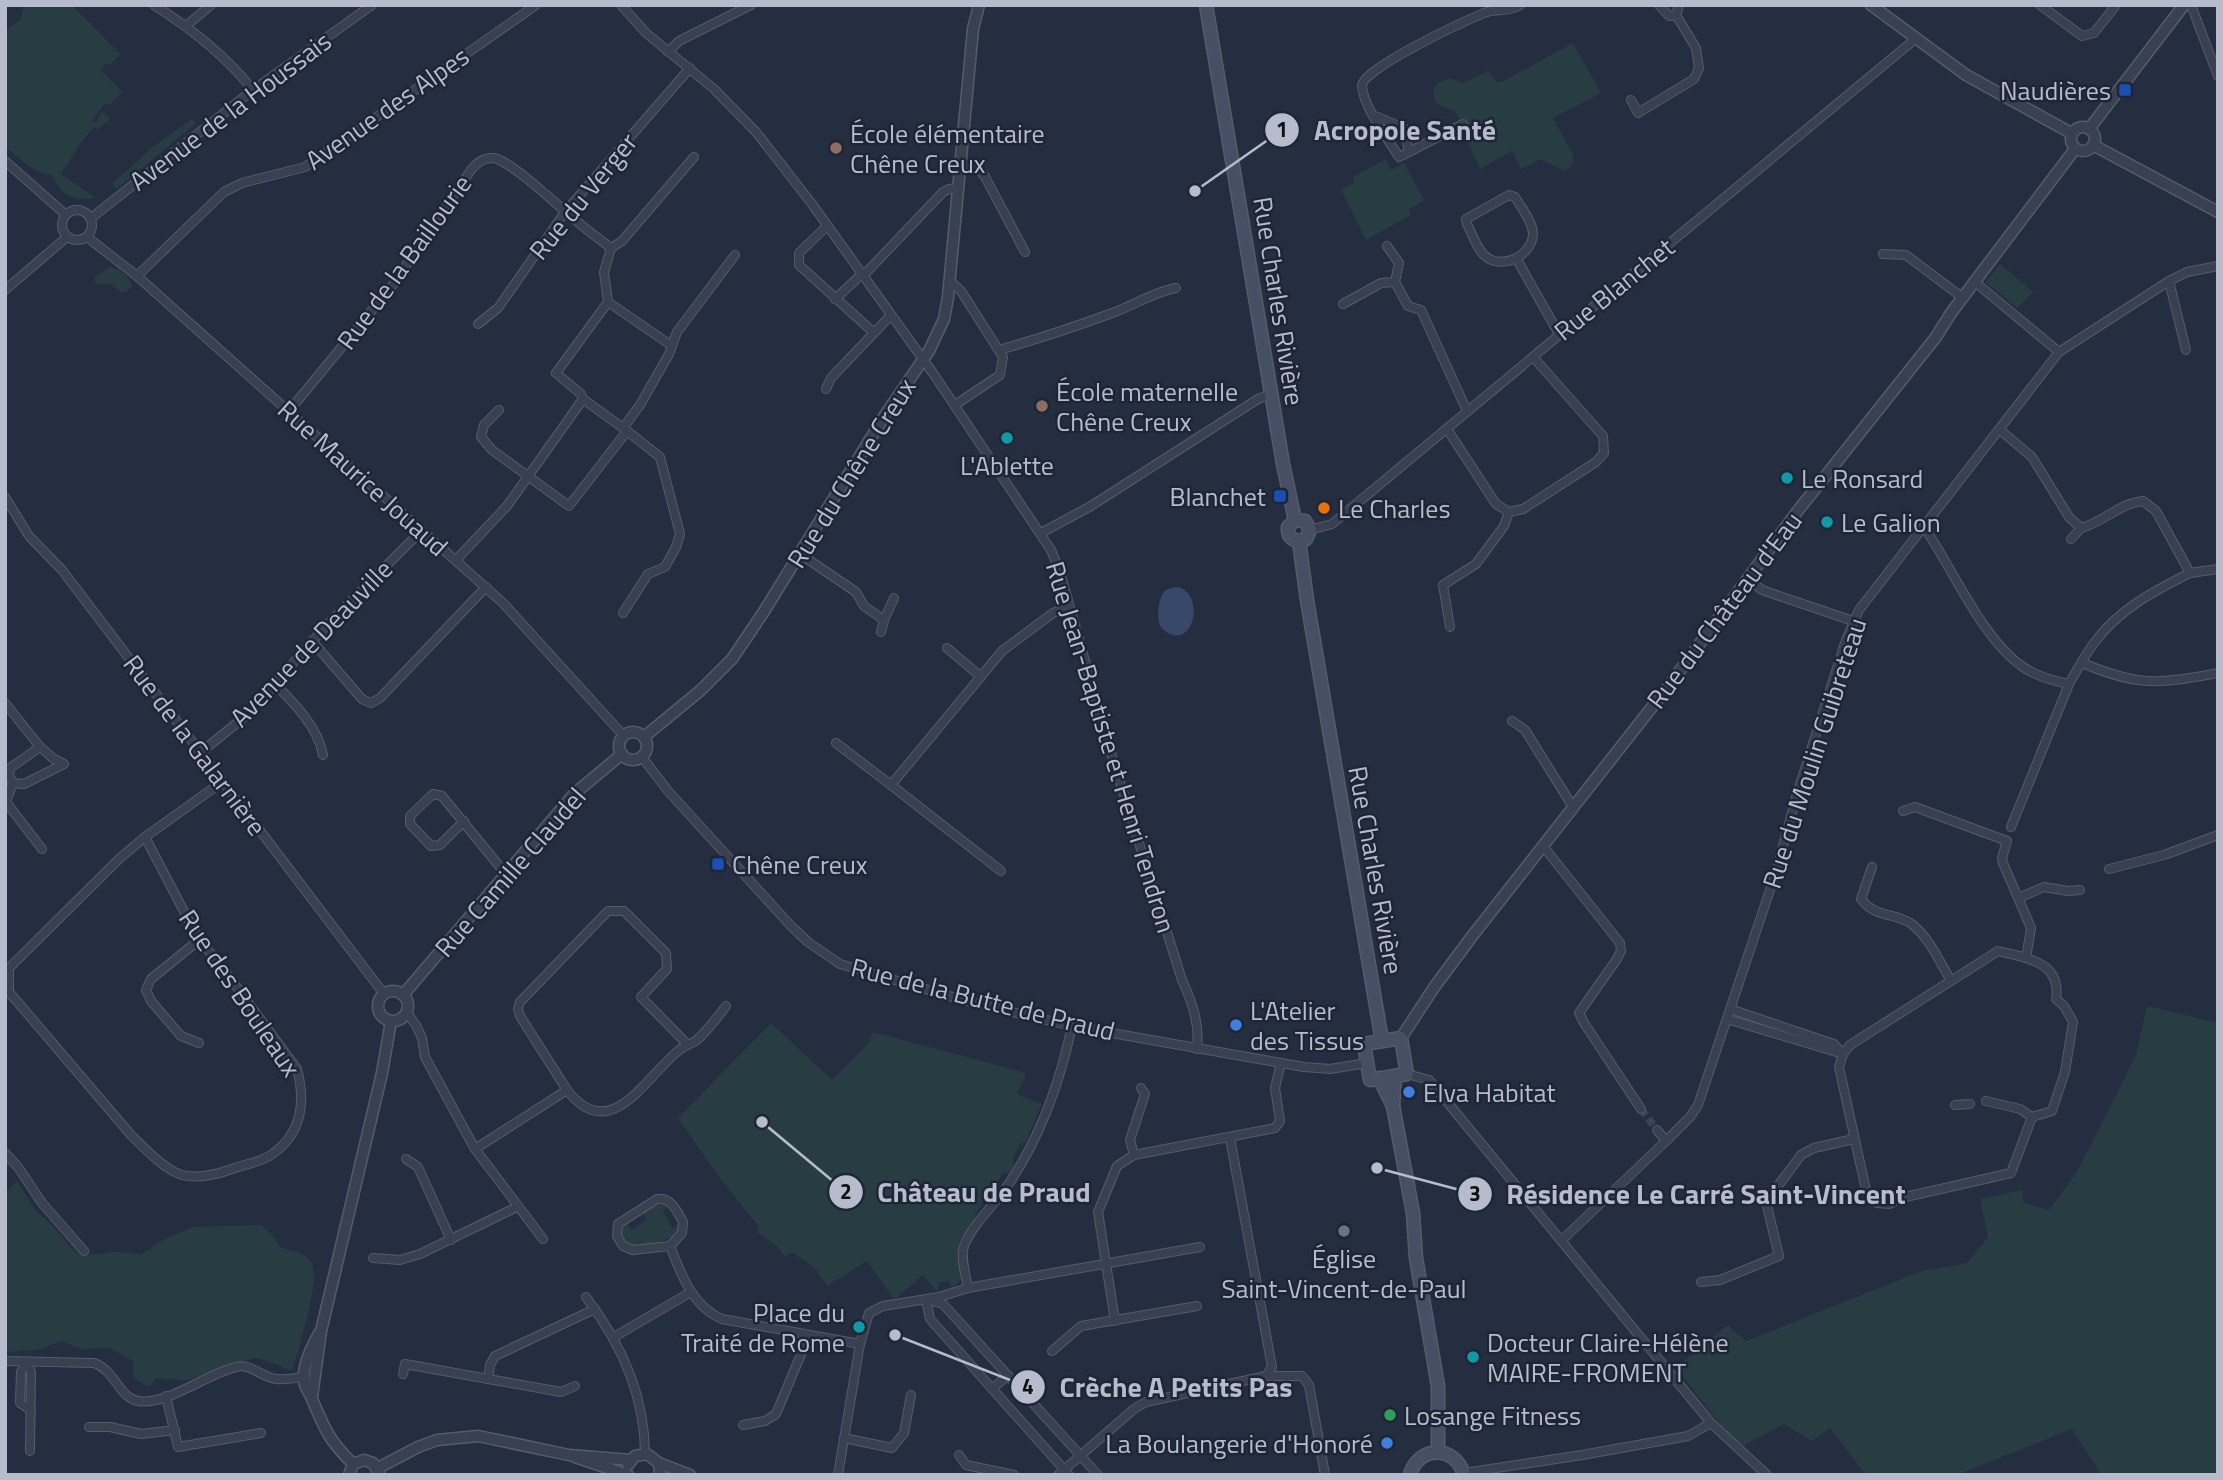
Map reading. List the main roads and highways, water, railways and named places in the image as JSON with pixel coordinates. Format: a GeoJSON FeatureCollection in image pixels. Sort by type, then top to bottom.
{"type":"FeatureCollection","features":[{"type":"Feature","properties":{"kind":"main road","name":"Rue Charles Rivière"},"geometry":{"type":"LineString","coordinates":[[1206,5],[1271,394],[1295,520],[1288,531],[1293,540],[1299,541],[1382,1041]]}},
{"type":"Feature","properties":{"kind":"main road"},"geometry":{"type":"LineString","coordinates":[[1295,520],[1305,521],[1310,530],[1308,536],[1299,541]]}},
{"type":"Feature","properties":{"kind":"main road"},"geometry":{"type":"LineString","coordinates":[[1393,1106],[1401,1075],[1401,1038],[1364,1044],[1370,1080],[1401,1075]]}},
{"type":"Feature","properties":{"kind":"main road"},"geometry":{"type":"LineString","coordinates":[[1379,1078],[1393,1106],[1413,1213],[1416,1258],[1438,1386],[1438,1451]]}},
{"type":"Feature","properties":{"kind":"main road"},"geometry":{"type":"LineString","coordinates":[[1410,1475],[1418,1460],[1430,1452],[1438,1451],[1452,1455],[1464,1474]]}},
{"type":"Feature","properties":{"kind":"water"},"geometry":{"type":"Polygon","coordinates":[[[1177,587],[1186,591],[1194,607],[1191,625],[1186,632],[1179,635],[1170,634],[1162,628],[1158,613],[1163,593],[1167,589],[1177,587]]]}},
{"type":"Feature","properties":{"kind":"tunnel"},"geometry":{"type":"LineString","coordinates":[[1641,1109],[1657,1130]]}},
{"type":"Feature","properties":{"kind":"place","name":"Naudières"},"geometry":{"type":"Point","coordinates":[2125,90]}},
{"type":"Feature","properties":{"kind":"place","name":"École élémentaire Chêne Creux"},"geometry":{"type":"Point","coordinates":[836,148]}},
{"type":"Feature","properties":{"kind":"place","name":"Acropole Santé"},"geometry":{"type":"Point","coordinates":[1195,191]}},
{"type":"Feature","properties":{"kind":"place","name":"École maternelle Chêne Creux"},"geometry":{"type":"Point","coordinates":[1042,406]}},
{"type":"Feature","properties":{"kind":"place","name":"L'Ablette"},"geometry":{"type":"Point","coordinates":[1007,438]}},
{"type":"Feature","properties":{"kind":"place","name":"Le Ronsard"},"geometry":{"type":"Point","coordinates":[1787,478]}},
{"type":"Feature","properties":{"kind":"place","name":"Blanchet"},"geometry":{"type":"Point","coordinates":[1280,496]}},
{"type":"Feature","properties":{"kind":"place","name":"Le Charles"},"geometry":{"type":"Point","coordinates":[1324,508]}},
{"type":"Feature","properties":{"kind":"place","name":"Le Galion"},"geometry":{"type":"Point","coordinates":[1827,522]}},
{"type":"Feature","properties":{"kind":"place","name":"Chêne Creux"},"geometry":{"type":"Point","coordinates":[718,864]}},
{"type":"Feature","properties":{"kind":"place","name":"L'Atelier des Tissus"},"geometry":{"type":"Point","coordinates":[1236,1025]}},
{"type":"Feature","properties":{"kind":"place","name":"Elva Habitat"},"geometry":{"type":"Point","coordinates":[1409,1092]}},
{"type":"Feature","properties":{"kind":"place","name":"Château de Praud"},"geometry":{"type":"Point","coordinates":[762,1122]}},
{"type":"Feature","properties":{"kind":"place","name":"Résidence Le Carré Saint-Vincent"},"geometry":{"type":"Point","coordinates":[1377,1168]}},
{"type":"Feature","properties":{"kind":"place","name":"Église Saint-Vincent-de-Paul"},"geometry":{"type":"Point","coordinates":[1344,1231]}},
{"type":"Feature","properties":{"kind":"place","name":"Place du Traité de Rome"},"geometry":{"type":"Point","coordinates":[859,1327]}},
{"type":"Feature","properties":{"kind":"place","name":"Crèche A Petits Pas"},"geometry":{"type":"Point","coordinates":[895,1335]}},
{"type":"Feature","properties":{"kind":"place","name":"Docteur Claire-Hélène MAIRE-FROMENT"},"geometry":{"type":"Point","coordinates":[1473,1357]}},
{"type":"Feature","properties":{"kind":"place","name":"Losange Fitness"},"geometry":{"type":"Point","coordinates":[1390,1415]}},
{"type":"Feature","properties":{"kind":"place","name":"La Boulangerie d'Honoré"},"geometry":{"type":"Point","coordinates":[1387,1443]}}]}
